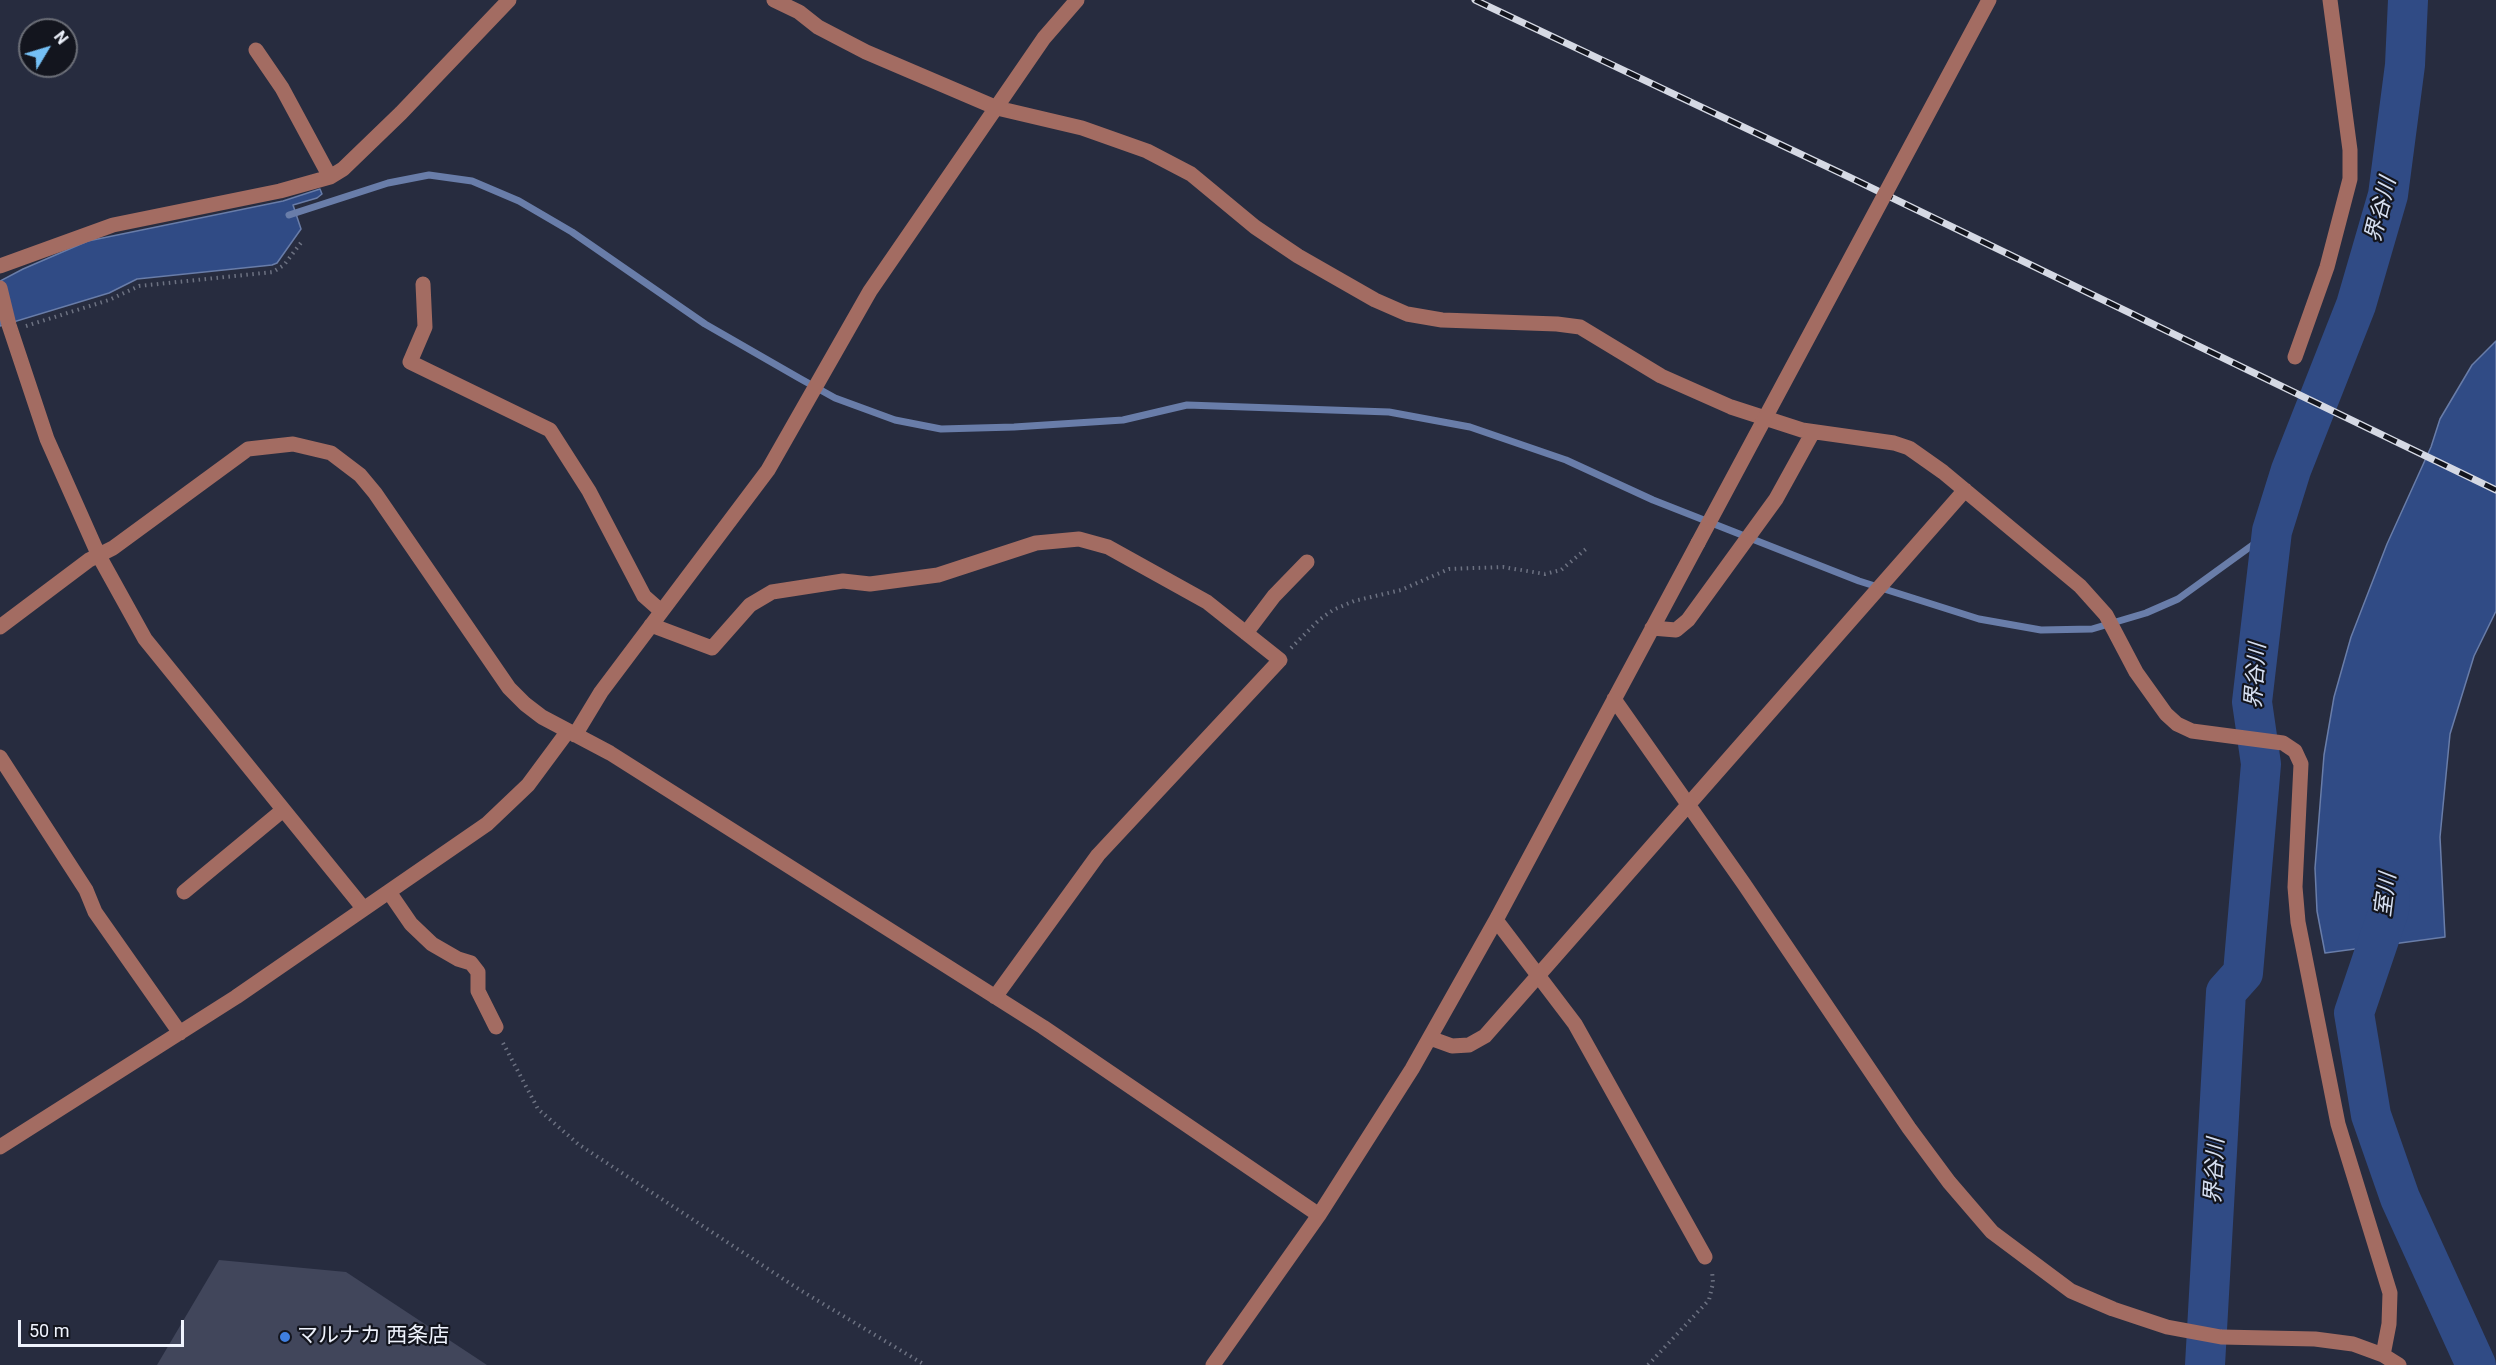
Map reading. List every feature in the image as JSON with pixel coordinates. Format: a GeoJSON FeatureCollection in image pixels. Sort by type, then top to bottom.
{"type":"FeatureCollection","features":[{"type":"Feature","properties":{"kind":"street"},"geometry":{"type":"LineString","coordinates":[[0,266],[77,236],[113,225],[280,191],[330,177],[343,169],[401,113],[509,0]]}},
{"type":"Feature","properties":{"kind":"street"},"geometry":{"type":"LineString","coordinates":[[774,0],[866,52],[997,108],[1082,128],[1147,151],[1191,174],[1255,227],[1298,256],[1375,300],[1407,314],[1442,320],[1557,324],[1580,327],[1661,376],[1706,398],[1813,432],[1894,443],[1909,448],[1965,490],[2080,586],[2106,615],[2136,672],[2166,714],[2177,724],[2192,730],[2283,743],[2295,751],[2301,764],[2295,887],[2304,965],[2338,1124],[2390,1293],[2389,1324],[2383,1355]]}},
{"type":"Feature","properties":{"kind":"street"},"geometry":{"type":"LineString","coordinates":[[0,1147],[180,1033],[389,892],[487,824],[528,785],[572,733],[768,470],[870,291],[1044,38],[1077,0]]}},
{"type":"Feature","properties":{"kind":"street"},"geometry":{"type":"LineString","coordinates":[[1213,1365],[1366,1145],[1430,1038],[1496,920],[1989,0]]}},
{"type":"Feature","properties":{"kind":"street"},"geometry":{"type":"LineString","coordinates":[[2295,357],[2327,267],[2350,179],[2350,150],[2330,0]]}},
{"type":"Feature","properties":{"kind":"street"},"geometry":{"type":"LineString","coordinates":[[256,50],[282,88],[330,177]]}},
{"type":"Feature","properties":{"kind":"street"},"geometry":{"type":"LineString","coordinates":[[423,284],[425,327],[410,362],[550,430],[589,491],[644,596],[661,612]]}},
{"type":"Feature","properties":{"kind":"street"},"geometry":{"type":"LineString","coordinates":[[0,288],[10,328],[47,439],[99,556],[145,639],[364,909]]}},
{"type":"Feature","properties":{"kind":"street"},"geometry":{"type":"LineString","coordinates":[[1652,628],[1676,630],[1688,620],[1776,499],[1813,432]]}},
{"type":"Feature","properties":{"kind":"street"},"geometry":{"type":"LineString","coordinates":[[0,627],[248,449],[293,444],[331,453],[360,475],[375,493],[509,688],[542,717],[610,753],[995,997],[1319,1215]]}},
{"type":"Feature","properties":{"kind":"street"},"geometry":{"type":"LineString","coordinates":[[1430,1038],[1452,1046],[1469,1045],[1485,1036],[1965,490]]}},
{"type":"Feature","properties":{"kind":"street"},"geometry":{"type":"LineString","coordinates":[[651,625],[712,648],[750,605],[772,592],[843,581],[870,584],[938,574],[1036,543],[1079,539],[1108,547],[1207,602],[1280,660],[1098,855],[995,997]]}},
{"type":"Feature","properties":{"kind":"street"},"geometry":{"type":"LineString","coordinates":[[1246,633],[1274,596],[1307,562]]}},
{"type":"Feature","properties":{"kind":"street"},"geometry":{"type":"LineString","coordinates":[[1614,699],[1909,1128],[1949,1182],[1992,1232],[2071,1291],[2113,1309],[2191,1332],[2221,1337],[2315,1339],[2353,1344],[2383,1355],[2399,1365]]}},
{"type":"Feature","properties":{"kind":"street"},"geometry":{"type":"LineString","coordinates":[[0,757],[86,890],[95,912],[180,1033]]}},
{"type":"Feature","properties":{"kind":"street"},"geometry":{"type":"LineString","coordinates":[[184,892],[283,810]]}},
{"type":"Feature","properties":{"kind":"street"},"geometry":{"type":"LineString","coordinates":[[389,892],[411,924],[432,944],[458,959],[471,963],[478,972],[478,991],[496,1027]]}},
{"type":"Feature","properties":{"kind":"street"},"geometry":{"type":"LineString","coordinates":[[1496,920],[1591,1049],[1705,1257]]}},
{"type":"Feature","properties":{"kind":"path"},"geometry":{"type":"LineString","coordinates":[[10,328],[109,300],[139,286],[273,272],[284,265],[303,240]]}},
{"type":"Feature","properties":{"kind":"path"},"geometry":{"type":"LineString","coordinates":[[1280,660],[1319,620],[1354,601],[1401,590],[1449,569],[1503,567],[1545,574],[1562,570],[1586,549]]}},
{"type":"Feature","properties":{"kind":"path"},"geometry":{"type":"LineString","coordinates":[[496,1027],[538,1109],[570,1138],[800,1290],[925,1365]]}},
{"type":"Feature","properties":{"kind":"path"},"geometry":{"type":"LineString","coordinates":[[1648,1365],[1709,1300],[1713,1283],[1705,1257]]}},
{"type":"Feature","properties":{"kind":"water"},"geometry":{"type":"Polygon","coordinates":[[[320,189],[322,194],[317,198],[293,205],[301,229],[277,263],[137,279],[109,293],[0,326],[0,281],[88,241],[283,201],[320,189]]]}},
{"type":"Feature","properties":{"kind":"water"},"geometry":{"type":"Polygon","coordinates":[[[2496,341],[2496,611],[2474,656],[2450,734],[2440,837],[2445,937],[2325,953],[2317,911],[2315,868],[2324,755],[2334,697],[2351,637],[2387,544],[2431,447],[2440,419],[2472,365],[2496,341]]]}},
{"type":"Feature","properties":{"kind":"building"},"geometry":{"type":"Polygon","coordinates":[[[219,1260],[346,1272],[487,1365],[157,1365],[219,1260]]]}},
{"type":"Feature","properties":{"kind":"waterway","name":"界谷川"},"geometry":{"type":"LineString","coordinates":[[2205,1365],[2226,992],[2243,973],[2261,764],[2252,702],[2272,531],[2291,470],[2356,305],[2388,195],[2405,65],[2408,0]]}},
{"type":"Feature","properties":{"kind":"waterway"},"geometry":{"type":"LineString","coordinates":[[289,215],[388,183],[429,175],[472,181],[519,201],[572,232],[705,324],[799,378],[835,398],[895,420],[941,429],[1014,427],[1123,420],[1187,405],[1389,412],[1470,427],[1566,460],[1653,500],[1859,581],[1979,619],[2041,630],[2092,629],[2146,613],[2178,599],[2272,531]]}},
{"type":"Feature","properties":{"kind":"waterway","name":"室川"},"geometry":{"type":"LineString","coordinates":[[2390,893],[2389,910],[2354,1013],[2371,1115],[2400,1198],[2476,1365]]}},
{"type":"Feature","properties":{"kind":"railway"},"geometry":{"type":"LineString","coordinates":[[1475,0],[1849,177],[2496,490]]}},
{"type":"Feature","properties":{"kind":"place","name":"マルナカ 西条店"},"geometry":{"type":"Point","coordinates":[285,1337]}}]}
